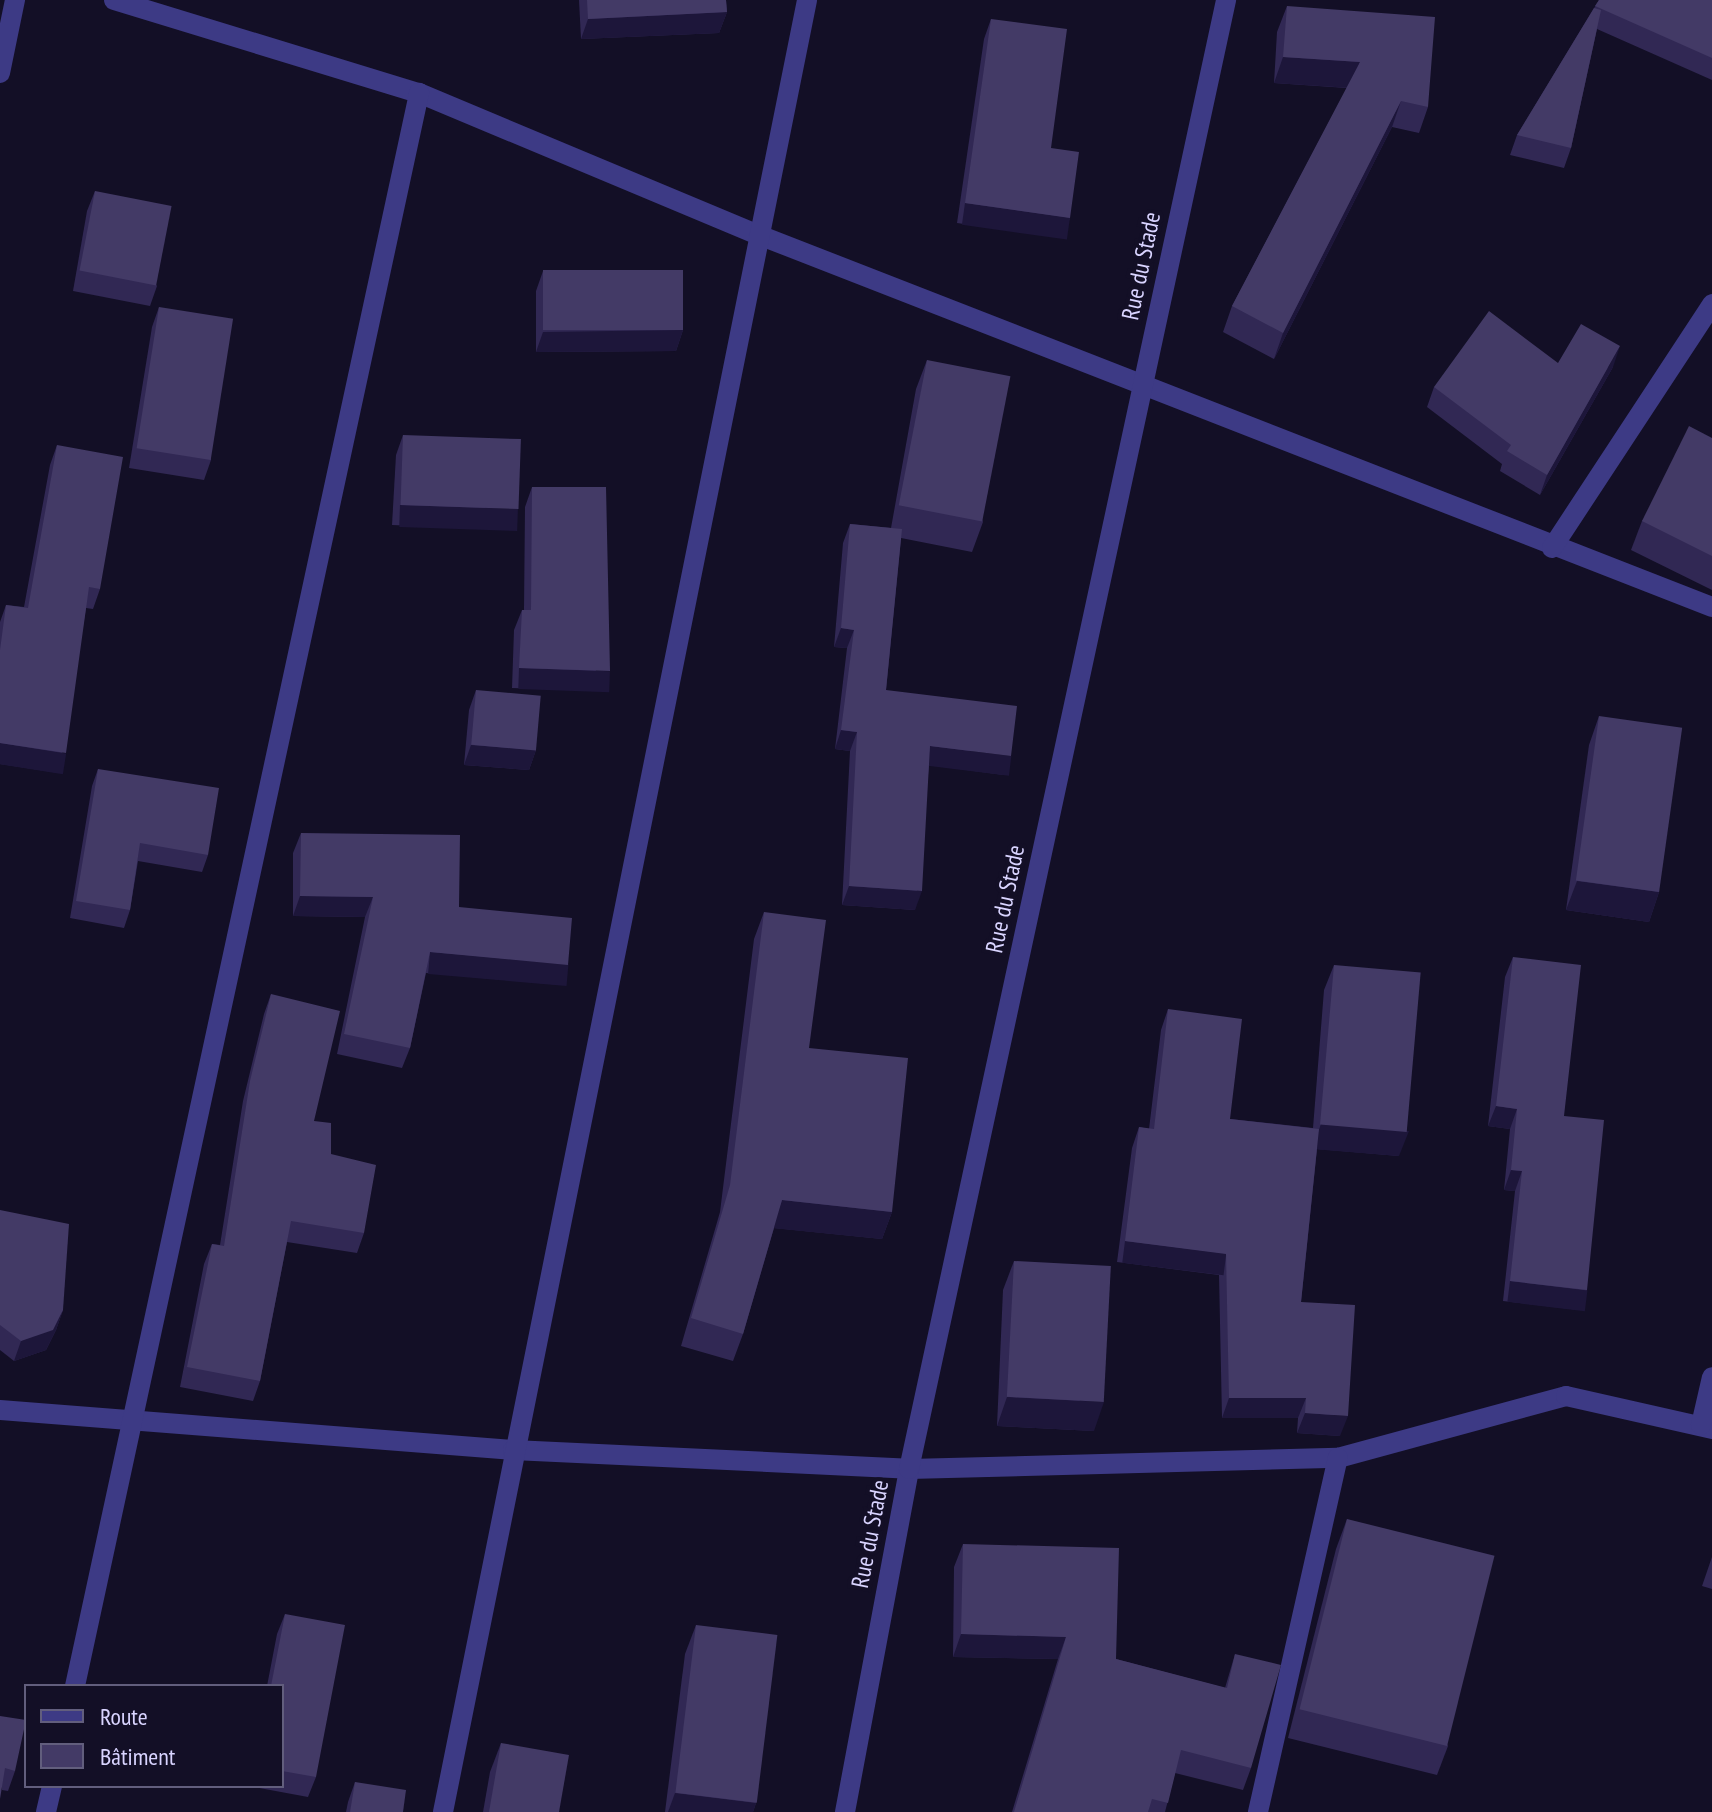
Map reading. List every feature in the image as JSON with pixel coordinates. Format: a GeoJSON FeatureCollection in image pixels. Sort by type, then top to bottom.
{"type":"FeatureCollection","features":[{"type":"Feature","properties":{"kind":"street"},"geometry":{"type":"LineString","coordinates":[[0,73],[15,0]]}},
{"type":"Feature","properties":{"kind":"street"},"geometry":{"type":"LineString","coordinates":[[114,0],[419,93],[759,235],[1142,382],[1552,548],[1712,607]]}},
{"type":"Feature","properties":{"kind":"street"},"geometry":{"type":"LineString","coordinates":[[443,1812],[513,1450],[807,0]]}},
{"type":"Feature","properties":{"kind":"street","name":"Rue du Stade"},"geometry":{"type":"LineString","coordinates":[[845,1812],[909,1469],[1226,0]]}},
{"type":"Feature","properties":{"kind":"street"},"geometry":{"type":"LineString","coordinates":[[75,1684],[135,1423],[419,93]]}},
{"type":"Feature","properties":{"kind":"street"},"geometry":{"type":"LineString","coordinates":[[1552,548],[1712,304]]}},
{"type":"Feature","properties":{"kind":"street"},"geometry":{"type":"LineString","coordinates":[[0,1410],[135,1423],[513,1450],[909,1469],[1338,1458],[1566,1396],[1706,1427],[1712,1377]]}},
{"type":"Feature","properties":{"kind":"street"},"geometry":{"type":"LineString","coordinates":[[1258,1812],[1338,1458]]}},
{"type":"Feature","properties":{"kind":"street"},"geometry":{"type":"LineString","coordinates":[[46,1812],[52,1788]]}},
{"type":"Feature","properties":{"kind":"building"},"geometry":{"type":"Polygon","coordinates":[[[587,0],[726,0],[727,12],[588,19],[587,0]]]}},
{"type":"Feature","properties":{"kind":"building"},"geometry":{"type":"Polygon","coordinates":[[[1599,0],[1712,0],[1712,58],[1595,6],[1599,0]]]}},
{"type":"Feature","properties":{"kind":"building"},"geometry":{"type":"Polygon","coordinates":[[[1287,6],[1435,17],[1428,107],[1401,101],[1283,333],[1232,306],[1360,62],[1283,57],[1287,6]]]}},
{"type":"Feature","properties":{"kind":"building"},"geometry":{"type":"Polygon","coordinates":[[[1594,8],[1601,10],[1571,148],[1517,135],[1594,8]]]}},
{"type":"Feature","properties":{"kind":"building"},"geometry":{"type":"Polygon","coordinates":[[[991,19],[1067,29],[1051,148],[1079,152],[1070,218],[965,203],[991,19]]]}},
{"type":"Feature","properties":{"kind":"building"},"geometry":{"type":"Polygon","coordinates":[[[95,191],[172,206],[156,285],[80,271],[95,191]]]}},
{"type":"Feature","properties":{"kind":"building"},"geometry":{"type":"Polygon","coordinates":[[[543,270],[683,270],[683,330],[543,330],[543,270]]]}},
{"type":"Feature","properties":{"kind":"building"},"geometry":{"type":"Polygon","coordinates":[[[159,307],[233,319],[211,460],[137,448],[159,307]]]}},
{"type":"Feature","properties":{"kind":"building"},"geometry":{"type":"Polygon","coordinates":[[[1489,311],[1558,363],[1581,324],[1620,346],[1547,475],[1507,451],[1511,445],[1434,387],[1489,311]]]}},
{"type":"Feature","properties":{"kind":"building"},"geometry":{"type":"Polygon","coordinates":[[[927,360],[1010,376],[982,521],[899,505],[927,360]]]}},
{"type":"Feature","properties":{"kind":"building"},"geometry":{"type":"Polygon","coordinates":[[[1689,426],[1712,438],[1712,556],[1642,521],[1689,426]]]}},
{"type":"Feature","properties":{"kind":"building"},"geometry":{"type":"Polygon","coordinates":[[[403,435],[521,439],[518,509],[401,505],[403,435]]]}},
{"type":"Feature","properties":{"kind":"building"},"geometry":{"type":"Polygon","coordinates":[[[57,445],[123,457],[100,589],[89,587],[66,753],[0,743],[0,650],[6,605],[28,608],[57,445]]]}},
{"type":"Feature","properties":{"kind":"building"},"geometry":{"type":"Polygon","coordinates":[[[532,487],[606,487],[610,671],[519,668],[522,610],[531,610],[532,487]]]}},
{"type":"Feature","properties":{"kind":"building"},"geometry":{"type":"Polygon","coordinates":[[[850,524],[902,529],[886,690],[1017,706],[1011,756],[930,746],[922,891],[849,886],[857,732],[841,730],[854,630],[841,628],[850,524]]]}},
{"type":"Feature","properties":{"kind":"building"},"geometry":{"type":"Polygon","coordinates":[[[476,690],[541,696],[536,750],[471,745],[476,690]]]}},
{"type":"Feature","properties":{"kind":"building"},"geometry":{"type":"Polygon","coordinates":[[[1599,716],[1682,728],[1659,892],[1576,880],[1599,716]]]}},
{"type":"Feature","properties":{"kind":"building"},"geometry":{"type":"Polygon","coordinates":[[[98,769],[219,788],[208,855],[140,843],[130,910],[76,901],[98,769]]]}},
{"type":"Feature","properties":{"kind":"building"},"geometry":{"type":"Polygon","coordinates":[[[301,833],[460,835],[459,907],[572,918],[568,965],[430,952],[410,1048],[344,1034],[373,897],[300,896],[301,833]]]}},
{"type":"Feature","properties":{"kind":"building"},"geometry":{"type":"Polygon","coordinates":[[[764,912],[826,920],[809,1048],[908,1058],[892,1212],[782,1200],[743,1334],[691,1318],[730,1185],[764,912]]]}},
{"type":"Feature","properties":{"kind":"building"},"geometry":{"type":"Polygon","coordinates":[[[1513,957],[1581,965],[1564,1116],[1604,1120],[1587,1290],[1510,1281],[1522,1171],[1511,1170],[1517,1109],[1496,1106],[1513,957]]]}},
{"type":"Feature","properties":{"kind":"building"},"geometry":{"type":"Polygon","coordinates":[[[1334,965],[1421,973],[1407,1132],[1320,1124],[1334,965]]]}},
{"type":"Feature","properties":{"kind":"building"},"geometry":{"type":"Polygon","coordinates":[[[271,994],[340,1011],[314,1121],[331,1123],[331,1154],[376,1165],[364,1233],[291,1221],[260,1381],[187,1367],[212,1244],[224,1246],[250,1081],[271,994]]]}},
{"type":"Feature","properties":{"kind":"building"},"geometry":{"type":"Polygon","coordinates":[[[1168,1009],[1242,1019],[1230,1119],[1319,1129],[1301,1302],[1355,1305],[1348,1416],[1305,1413],[1306,1398],[1229,1398],[1226,1254],[1125,1241],[1139,1127],[1154,1129],[1168,1009]]]}},
{"type":"Feature","properties":{"kind":"building"},"geometry":{"type":"Polygon","coordinates":[[[0,1210],[69,1224],[63,1310],[53,1330],[21,1341],[0,1325],[0,1210]]]}},
{"type":"Feature","properties":{"kind":"building"},"geometry":{"type":"Polygon","coordinates":[[[1014,1261],[1111,1266],[1104,1402],[1007,1397],[1014,1261]]]}},
{"type":"Feature","properties":{"kind":"building"},"geometry":{"type":"Polygon","coordinates":[[[1347,1519],[1494,1556],[1447,1746],[1300,1709],[1347,1519]]]}},
{"type":"Feature","properties":{"kind":"building"},"geometry":{"type":"Polygon","coordinates":[[[963,1544],[1119,1548],[1116,1659],[1227,1688],[1235,1654],[1281,1665],[1251,1768],[1181,1750],[1168,1803],[1152,1799],[1148,1812],[1014,1812],[1066,1637],[961,1634],[963,1544]]]}},
{"type":"Feature","properties":{"kind":"building"},"geometry":{"type":"Polygon","coordinates":[[[285,1614],[345,1625],[316,1777],[284,1771],[284,1684],[271,1684],[285,1614]]]}},
{"type":"Feature","properties":{"kind":"building"},"geometry":{"type":"Polygon","coordinates":[[[696,1625],[777,1635],[757,1803],[675,1793],[696,1625]]]}},
{"type":"Feature","properties":{"kind":"building"},"geometry":{"type":"Polygon","coordinates":[[[0,1716],[24,1720],[24,1729],[15,1771],[5,1768],[0,1799],[0,1716]]]}},
{"type":"Feature","properties":{"kind":"building"},"geometry":{"type":"Polygon","coordinates":[[[501,1743],[569,1755],[559,1812],[489,1812],[501,1743]]]}},
{"type":"Feature","properties":{"kind":"building"},"geometry":{"type":"Polygon","coordinates":[[[355,1782],[406,1790],[403,1812],[350,1812],[355,1782]]]}}]}
